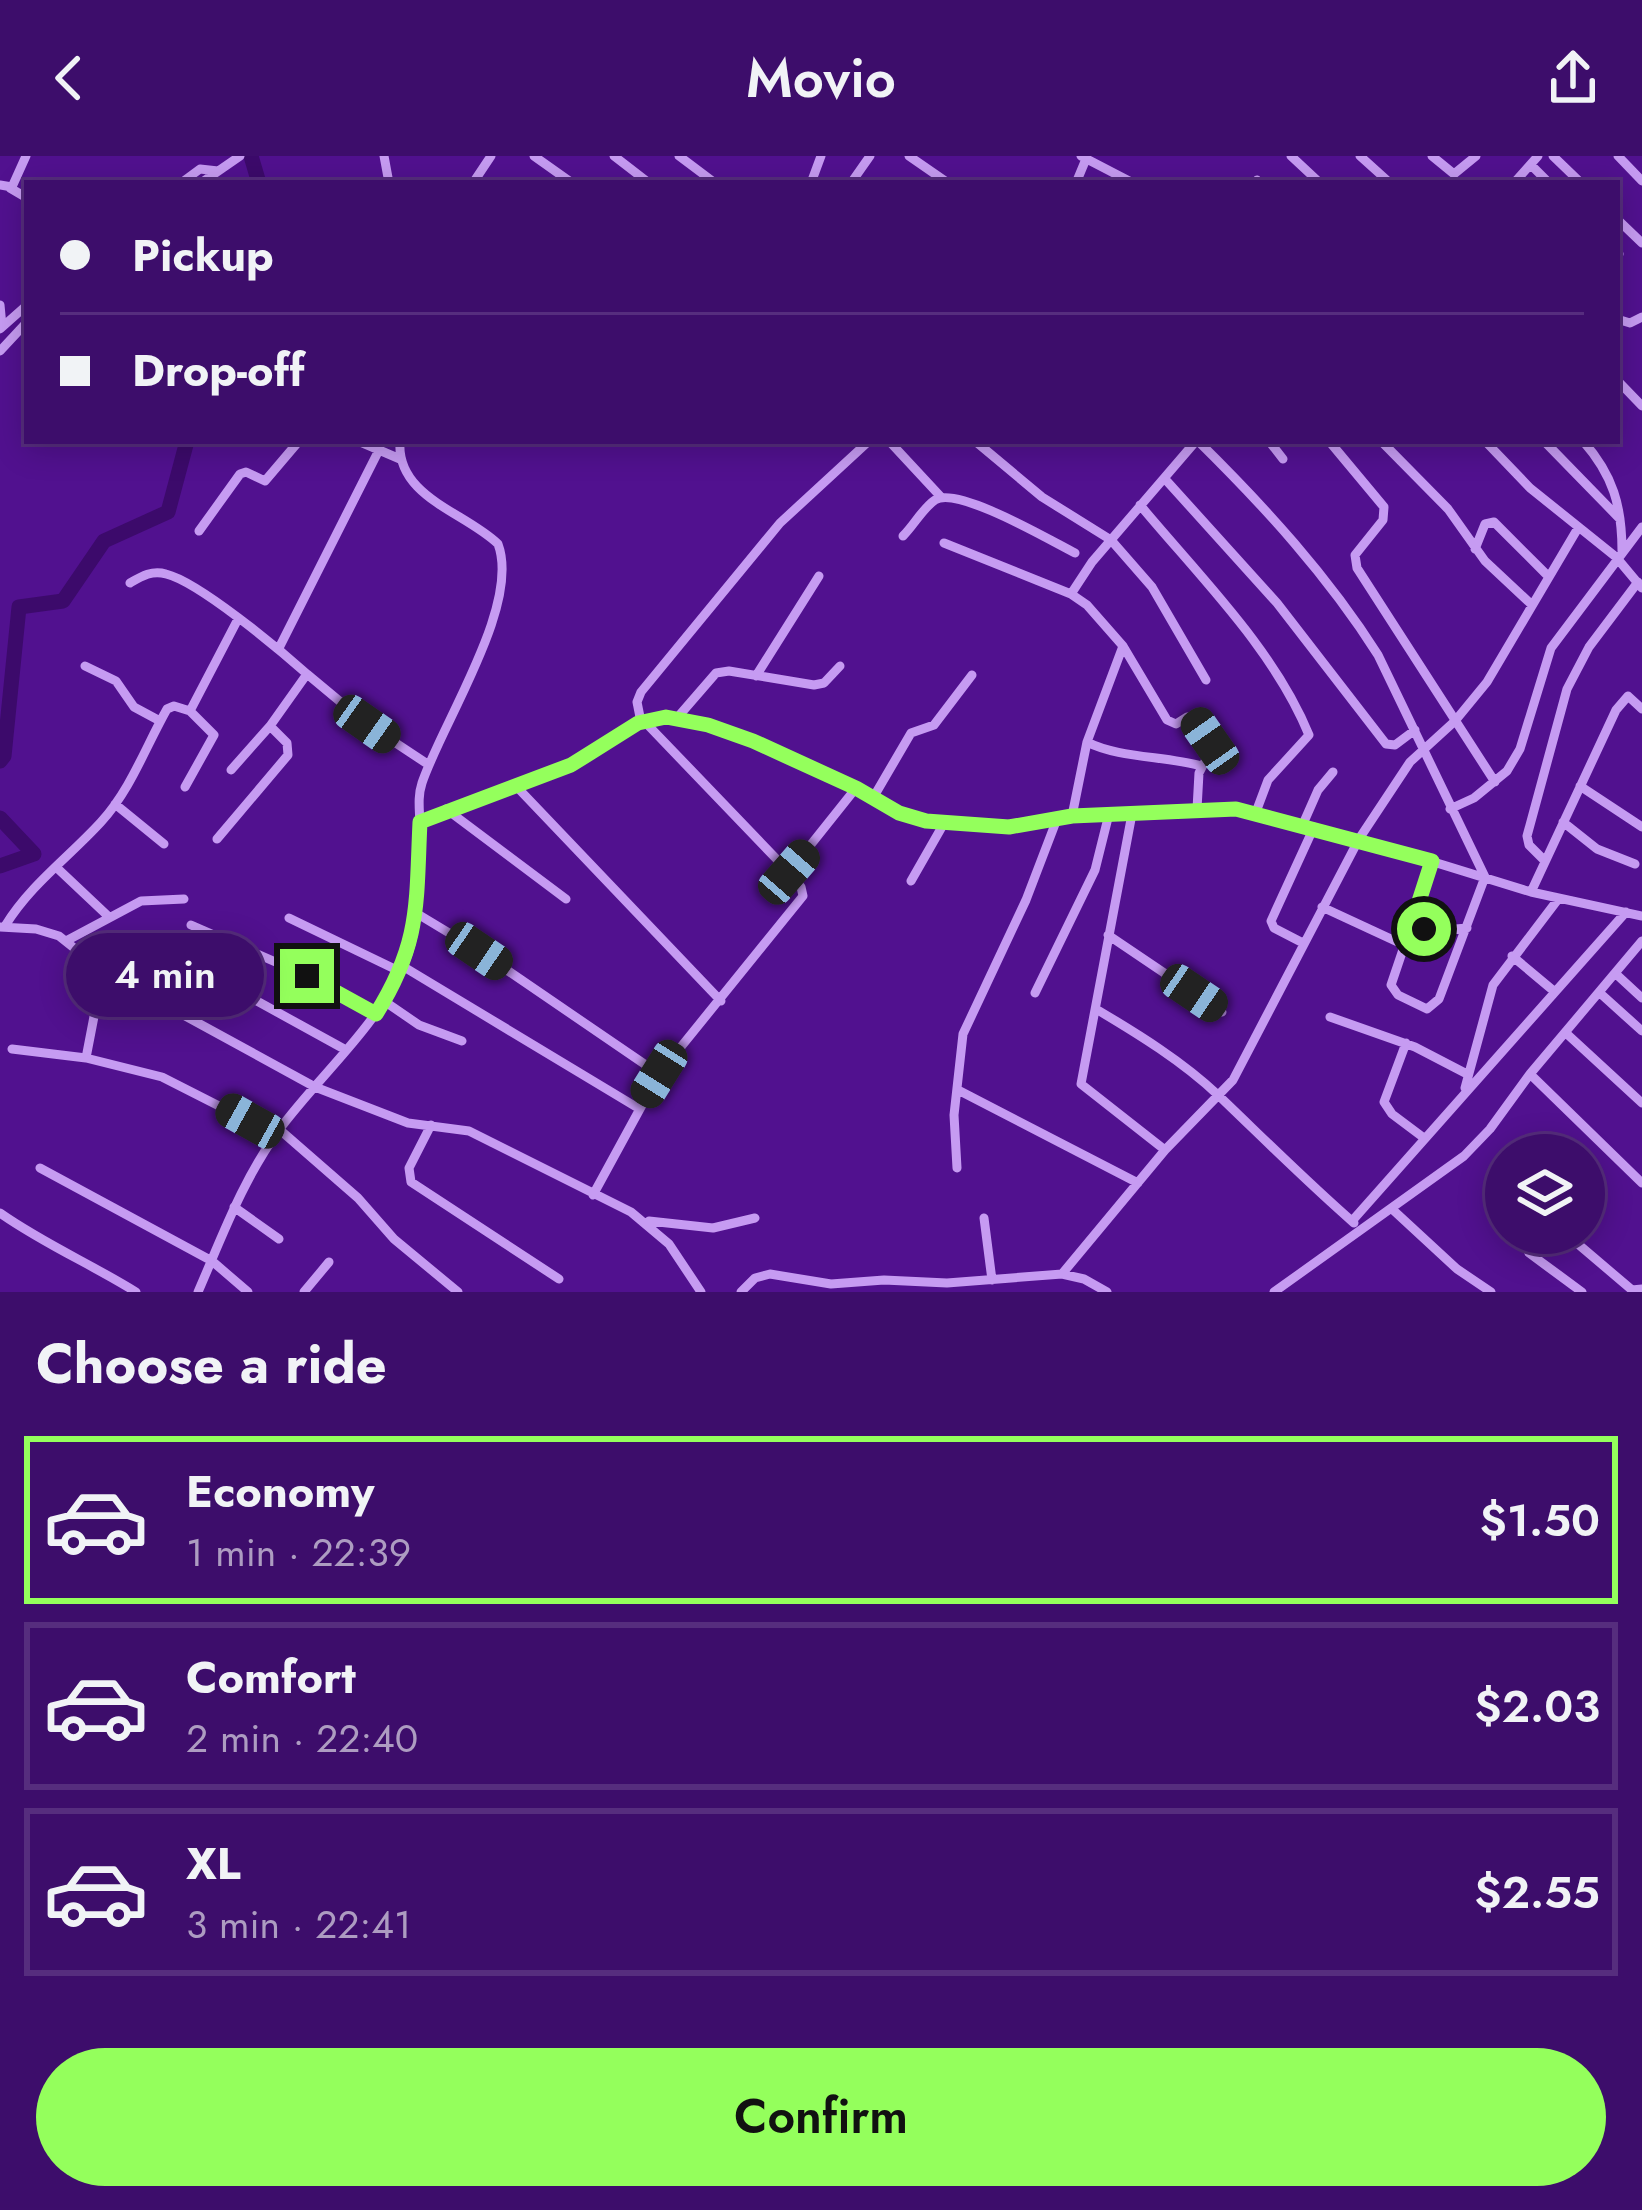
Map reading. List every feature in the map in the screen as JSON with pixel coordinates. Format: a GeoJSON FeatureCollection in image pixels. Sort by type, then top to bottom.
{"type":"FeatureCollection","features":[{"type":"Feature","properties":{"kind":"street"},"geometry":{"type":"LineString","coordinates":[[5,187],[26,156]]}},
{"type":"Feature","properties":{"kind":"street"},"geometry":{"type":"LineString","coordinates":[[534,156],[568,180]]}},
{"type":"Feature","properties":{"kind":"street"},"geometry":{"type":"LineString","coordinates":[[614,156],[645,180]]}},
{"type":"Feature","properties":{"kind":"street"},"geometry":{"type":"LineString","coordinates":[[680,156],[711,180]]}},
{"type":"Feature","properties":{"kind":"street"},"geometry":{"type":"LineString","coordinates":[[909,156],[944,180]]}},
{"type":"Feature","properties":{"kind":"street"},"geometry":{"type":"LineString","coordinates":[[1291,156],[1317,180]]}},
{"type":"Feature","properties":{"kind":"street"},"geometry":{"type":"LineString","coordinates":[[1360,156],[1387,180]]}},
{"type":"Feature","properties":{"kind":"street"},"geometry":{"type":"LineString","coordinates":[[1432,156],[1454,174],[1476,156]]}},
{"type":"Feature","properties":{"kind":"street"},"geometry":{"type":"LineString","coordinates":[[1553,156],[1578,180]]}},
{"type":"Feature","properties":{"kind":"street"},"geometry":{"type":"LineString","coordinates":[[1618,156],[1642,182]]}},
{"type":"Feature","properties":{"kind":"street"},"geometry":{"type":"LineString","coordinates":[[206,180],[238,157]]}},
{"type":"Feature","properties":{"kind":"street"},"geometry":{"type":"LineString","coordinates":[[1083,157],[1127,180]]}},
{"type":"Feature","properties":{"kind":"street"},"geometry":{"type":"LineString","coordinates":[[185,180],[200,170],[218,172]]}},
{"type":"Feature","properties":{"kind":"street"},"geometry":{"type":"LineString","coordinates":[[1620,222],[1642,243]]}},
{"type":"Feature","properties":{"kind":"street"},"geometry":{"type":"LineString","coordinates":[[0,305],[1,328]]}},
{"type":"Feature","properties":{"kind":"street"},"geometry":{"type":"LineString","coordinates":[[1,328],[24,308]]}},
{"type":"Feature","properties":{"kind":"street"},"geometry":{"type":"LineString","coordinates":[[0,351],[24,325]]}},
{"type":"Feature","properties":{"kind":"street"},"geometry":{"type":"LineString","coordinates":[[1620,383],[1642,406]]}},
{"type":"Feature","properties":{"kind":"street"},"geometry":{"type":"LineString","coordinates":[[199,531],[240,473],[265,481],[296,444]]}},
{"type":"Feature","properties":{"kind":"street"},"geometry":{"type":"LineString","coordinates":[[363,444],[400,459]]}},
{"type":"Feature","properties":{"kind":"street"},"geometry":{"type":"LineString","coordinates":[[198,1292],[234,1207],[278,1132],[376,1014],[402,970],[416,913],[420,788],[477,661],[497,602],[503,557],[498,544],[410,478],[400,459],[400,444]]}},
{"type":"Feature","properties":{"kind":"street"},"geometry":{"type":"LineString","coordinates":[[592,1195],[659,1074],[801,900],[801,887],[789,872],[643,721],[637,702],[780,523],[866,444]]}},
{"type":"Feature","properties":{"kind":"street"},"geometry":{"type":"LineString","coordinates":[[892,444],[941,497],[987,509],[1076,553]]}},
{"type":"Feature","properties":{"kind":"street"},"geometry":{"type":"LineString","coordinates":[[979,444],[1042,496],[1111,540],[1152,587],[1206,680]]}},
{"type":"Feature","properties":{"kind":"street"},"geometry":{"type":"LineString","coordinates":[[1071,594],[1193,444]]}},
{"type":"Feature","properties":{"kind":"street"},"geometry":{"type":"LineString","coordinates":[[1198,444],[1270,514],[1346,606],[1378,655],[1485,877],[1432,1007],[1412,1002],[1392,989],[1432,861]]}},
{"type":"Feature","properties":{"kind":"street"},"geometry":{"type":"LineString","coordinates":[[1271,444],[1283,459]]}},
{"type":"Feature","properties":{"kind":"street"},"geometry":{"type":"LineString","coordinates":[[1332,444],[1384,507],[1383,520],[1354,555],[1357,568],[1495,782]]}},
{"type":"Feature","properties":{"kind":"street"},"geometry":{"type":"LineString","coordinates":[[1384,444],[1448,508],[1474,549],[1531,604]]}},
{"type":"Feature","properties":{"kind":"street"},"geometry":{"type":"LineString","coordinates":[[1488,444],[1530,488],[1619,554],[1640,585],[1580,660],[1559,710],[1527,836],[1528,845],[1545,861]]}},
{"type":"Feature","properties":{"kind":"street"},"geometry":{"type":"LineString","coordinates":[[1547,444],[1621,520]]}},
{"type":"Feature","properties":{"kind":"street"},"geometry":{"type":"LineString","coordinates":[[1585,444],[1609,476],[1619,504],[1619,554]]}},
{"type":"Feature","properties":{"kind":"street"},"geometry":{"type":"LineString","coordinates":[[279,648],[378,452]]}},
{"type":"Feature","properties":{"kind":"street"},"geometry":{"type":"LineString","coordinates":[[1165,479],[1277,603],[1386,744],[1395,745],[1415,730]]}},
{"type":"Feature","properties":{"kind":"street"},"geometry":{"type":"LineString","coordinates":[[903,536],[941,497]]}},
{"type":"Feature","properties":{"kind":"street"},"geometry":{"type":"LineString","coordinates":[[1140,505],[1236,620],[1309,735],[1268,780],[1256,812]]}},
{"type":"Feature","properties":{"kind":"street"},"geometry":{"type":"LineString","coordinates":[[1474,549],[1485,524],[1494,522],[1547,575]]}},
{"type":"Feature","properties":{"kind":"street"},"geometry":{"type":"LineString","coordinates":[[1450,809],[1508,771],[1520,749],[1550,648],[1642,527]]}},
{"type":"Feature","properties":{"kind":"street"},"geometry":{"type":"LineString","coordinates":[[1062,1274],[1165,1150],[1238,1072],[1359,839],[1394,785],[1456,722],[1487,682],[1578,528]]}},
{"type":"Feature","properties":{"kind":"street"},"geometry":{"type":"LineString","coordinates":[[944,543],[1071,594],[1103,620],[1168,720],[1173,724],[1194,718],[1210,741],[1212,749],[1201,766],[1197,809]]}},
{"type":"Feature","properties":{"kind":"street"},"geometry":{"type":"LineString","coordinates":[[130,583],[146,574],[170,575],[279,648],[367,724],[429,765]]}},
{"type":"Feature","properties":{"kind":"street"},"geometry":{"type":"LineString","coordinates":[[756,676],[819,576]]}},
{"type":"Feature","properties":{"kind":"street"},"geometry":{"type":"LineString","coordinates":[[190,711],[238,620]]}},
{"type":"Feature","properties":{"kind":"street"},"geometry":{"type":"LineString","coordinates":[[1072,816],[1087,742],[1123,646]]}},
{"type":"Feature","properties":{"kind":"street"},"geometry":{"type":"LineString","coordinates":[[676,718],[716,673],[820,685],[840,666]]}},
{"type":"Feature","properties":{"kind":"street"},"geometry":{"type":"LineString","coordinates":[[85,667],[116,682],[134,707],[160,721]]}},
{"type":"Feature","properties":{"kind":"street"},"geometry":{"type":"LineString","coordinates":[[232,770],[307,674]]}},
{"type":"Feature","properties":{"kind":"street"},"geometry":{"type":"LineString","coordinates":[[873,798],[910,734],[934,725],[972,675]]}},
{"type":"Feature","properties":{"kind":"street"},"geometry":{"type":"LineString","coordinates":[[1531,892],[1625,697],[1632,697],[1642,709]]}},
{"type":"Feature","properties":{"kind":"street"},"geometry":{"type":"LineString","coordinates":[[3,927],[116,804],[171,706],[190,711],[214,735],[185,788]]}},
{"type":"Feature","properties":{"kind":"street"},"geometry":{"type":"LineString","coordinates":[[420,822],[583,759],[643,721],[676,718],[753,741],[910,818],[944,825],[1009,827],[1072,816],[1197,809],[1256,812],[1531,892],[1642,916]]}},
{"type":"Feature","properties":{"kind":"street"},"geometry":{"type":"LineString","coordinates":[[217,839],[288,755],[287,742],[270,726]]}},
{"type":"Feature","properties":{"kind":"street"},"geometry":{"type":"LineString","coordinates":[[1087,742],[1108,751],[1201,766]]}},
{"type":"Feature","properties":{"kind":"street"},"geometry":{"type":"LineString","coordinates":[[1303,943],[1274,928],[1271,921],[1318,790],[1334,772]]}},
{"type":"Feature","properties":{"kind":"street"},"geometry":{"type":"LineString","coordinates":[[515,785],[721,1000]]}},
{"type":"Feature","properties":{"kind":"street"},"geometry":{"type":"LineString","coordinates":[[1580,786],[1642,827]]}},
{"type":"Feature","properties":{"kind":"street"},"geometry":{"type":"LineString","coordinates":[[789,872],[856,788]]}},
{"type":"Feature","properties":{"kind":"street"},"geometry":{"type":"LineString","coordinates":[[116,804],[164,844]]}},
{"type":"Feature","properties":{"kind":"street"},"geometry":{"type":"LineString","coordinates":[[446,809],[566,899]]}},
{"type":"Feature","properties":{"kind":"street"},"geometry":{"type":"LineString","coordinates":[[1034,993],[1095,869],[1108,814]]}},
{"type":"Feature","properties":{"kind":"street"},"geometry":{"type":"LineString","coordinates":[[1132,814],[1081,1084],[1165,1150]]}},
{"type":"Feature","properties":{"kind":"street"},"geometry":{"type":"LineString","coordinates":[[957,1168],[954,1115],[967,1023],[1026,900],[1057,819]]}},
{"type":"Feature","properties":{"kind":"street"},"geometry":{"type":"LineString","coordinates":[[1563,822],[1597,849],[1635,864]]}},
{"type":"Feature","properties":{"kind":"street"},"geometry":{"type":"LineString","coordinates":[[910,881],[944,825]]}},
{"type":"Feature","properties":{"kind":"street"},"geometry":{"type":"LineString","coordinates":[[56,867],[110,917]]}},
{"type":"Feature","properties":{"kind":"street"},"geometry":{"type":"LineString","coordinates":[[1463,1094],[1493,985],[1559,897]]}},
{"type":"Feature","properties":{"kind":"street"},"geometry":{"type":"LineString","coordinates":[[66,941],[151,898],[184,898]]}},
{"type":"Feature","properties":{"kind":"street"},"geometry":{"type":"LineString","coordinates":[[1322,907],[1404,945]]}},
{"type":"Feature","properties":{"kind":"street"},"geometry":{"type":"LineString","coordinates":[[1352,1222],[1626,912]]}},
{"type":"Feature","properties":{"kind":"street"},"geometry":{"type":"LineString","coordinates":[[416,913],[659,1074]]}},
{"type":"Feature","properties":{"kind":"street"},"geometry":{"type":"LineString","coordinates":[[289,917],[402,970],[638,1108]]}},
{"type":"Feature","properties":{"kind":"street"},"geometry":{"type":"LineString","coordinates":[[1412,923],[1433,931],[1467,928]]}},
{"type":"Feature","properties":{"kind":"street"},"geometry":{"type":"LineString","coordinates":[[191,925],[287,967],[376,1014]]}},
{"type":"Feature","properties":{"kind":"street"},"geometry":{"type":"LineString","coordinates":[[3,927],[44,931],[66,941],[92,963],[315,1087],[408,1123],[480,1136],[644,1221],[669,1244],[701,1292]]}},
{"type":"Feature","properties":{"kind":"street"},"geometry":{"type":"LineString","coordinates":[[1108,935],[1222,1012]]}},
{"type":"Feature","properties":{"kind":"street"},"geometry":{"type":"LineString","coordinates":[[1274,1292],[1464,1156],[1642,941]]}},
{"type":"Feature","properties":{"kind":"street"},"geometry":{"type":"LineString","coordinates":[[1512,956],[1555,992]]}},
{"type":"Feature","properties":{"kind":"street"},"geometry":{"type":"LineString","coordinates":[[86,1058],[97,1001],[92,963]]}},
{"type":"Feature","properties":{"kind":"street"},"geometry":{"type":"LineString","coordinates":[[1616,974],[1642,998]]}},
{"type":"Feature","properties":{"kind":"street"},"geometry":{"type":"LineString","coordinates":[[226,984],[346,1050]]}},
{"type":"Feature","properties":{"kind":"street"},"geometry":{"type":"LineString","coordinates":[[1600,994],[1642,1031]]}},
{"type":"Feature","properties":{"kind":"street"},"geometry":{"type":"LineString","coordinates":[[384,1001],[419,1025],[463,1041]]}},
{"type":"Feature","properties":{"kind":"street"},"geometry":{"type":"LineString","coordinates":[[1096,1009],[1218,1095],[1363,1231]]}},
{"type":"Feature","properties":{"kind":"street"},"geometry":{"type":"LineString","coordinates":[[1330,1017],[1406,1043],[1467,1074]]}},
{"type":"Feature","properties":{"kind":"street"},"geometry":{"type":"LineString","coordinates":[[1567,1034],[1642,1103]]}},
{"type":"Feature","properties":{"kind":"street"},"geometry":{"type":"LineString","coordinates":[[1406,1043],[1384,1102],[1424,1138]]}},
{"type":"Feature","properties":{"kind":"street"},"geometry":{"type":"LineString","coordinates":[[12,1049],[86,1058],[162,1077],[278,1132],[358,1198],[406,1250],[458,1292]]}},
{"type":"Feature","properties":{"kind":"street"},"geometry":{"type":"LineString","coordinates":[[1530,1074],[1642,1183]]}},
{"type":"Feature","properties":{"kind":"street"},"geometry":{"type":"LineString","coordinates":[[958,1090],[1138,1183]]}},
{"type":"Feature","properties":{"kind":"street"},"geometry":{"type":"LineString","coordinates":[[431,1125],[409,1168],[411,1183],[560,1279]]}},
{"type":"Feature","properties":{"kind":"street"},"geometry":{"type":"LineString","coordinates":[[40,1168],[212,1261],[248,1292]]}},
{"type":"Feature","properties":{"kind":"street"},"geometry":{"type":"LineString","coordinates":[[234,1207],[279,1239]]}},
{"type":"Feature","properties":{"kind":"street"},"geometry":{"type":"LineString","coordinates":[[1392,1210],[1491,1292]]}},
{"type":"Feature","properties":{"kind":"street"},"geometry":{"type":"LineString","coordinates":[[0,1213],[59,1252],[88,1262],[136,1292]]}},
{"type":"Feature","properties":{"kind":"street"},"geometry":{"type":"LineString","coordinates":[[644,1221],[700,1228],[755,1218]]}},
{"type":"Feature","properties":{"kind":"street"},"geometry":{"type":"LineString","coordinates":[[984,1218],[992,1280]]}},
{"type":"Feature","properties":{"kind":"street"},"geometry":{"type":"LineString","coordinates":[[1530,1254],[1582,1292]]}},
{"type":"Feature","properties":{"kind":"street"},"geometry":{"type":"LineString","coordinates":[[1590,1254],[1632,1290],[1642,1288]]}},
{"type":"Feature","properties":{"kind":"street"},"geometry":{"type":"LineString","coordinates":[[304,1292],[329,1262]]}},
{"type":"Feature","properties":{"kind":"street"},"geometry":{"type":"LineString","coordinates":[[741,1292],[755,1278],[770,1274],[830,1284],[884,1280],[947,1288],[1062,1274],[1107,1292]]}},
{"type":"Feature","properties":{"kind":"waterway"},"geometry":{"type":"LineString","coordinates":[[251,156],[258,180]]}},
{"type":"Feature","properties":{"kind":"waterway"},"geometry":{"type":"LineString","coordinates":[[0,761],[19,607],[63,601],[104,541],[168,512],[186,444]]}},
{"type":"Feature","properties":{"kind":"waterway"},"geometry":{"type":"LineString","coordinates":[[0,818],[34,854],[0,866]]}},
{"type":"Feature","properties":{"kind":"route"},"geometry":{"type":"LineString","coordinates":[[307,976],[376,1014],[404,967],[412,940],[420,822],[571,765],[638,723],[658,717],[708,725],[753,741],[910,818],[944,825],[1009,827],[1072,816],[1222,808],[1314,827],[1432,861],[1412,923],[1424,929]]}}]}
